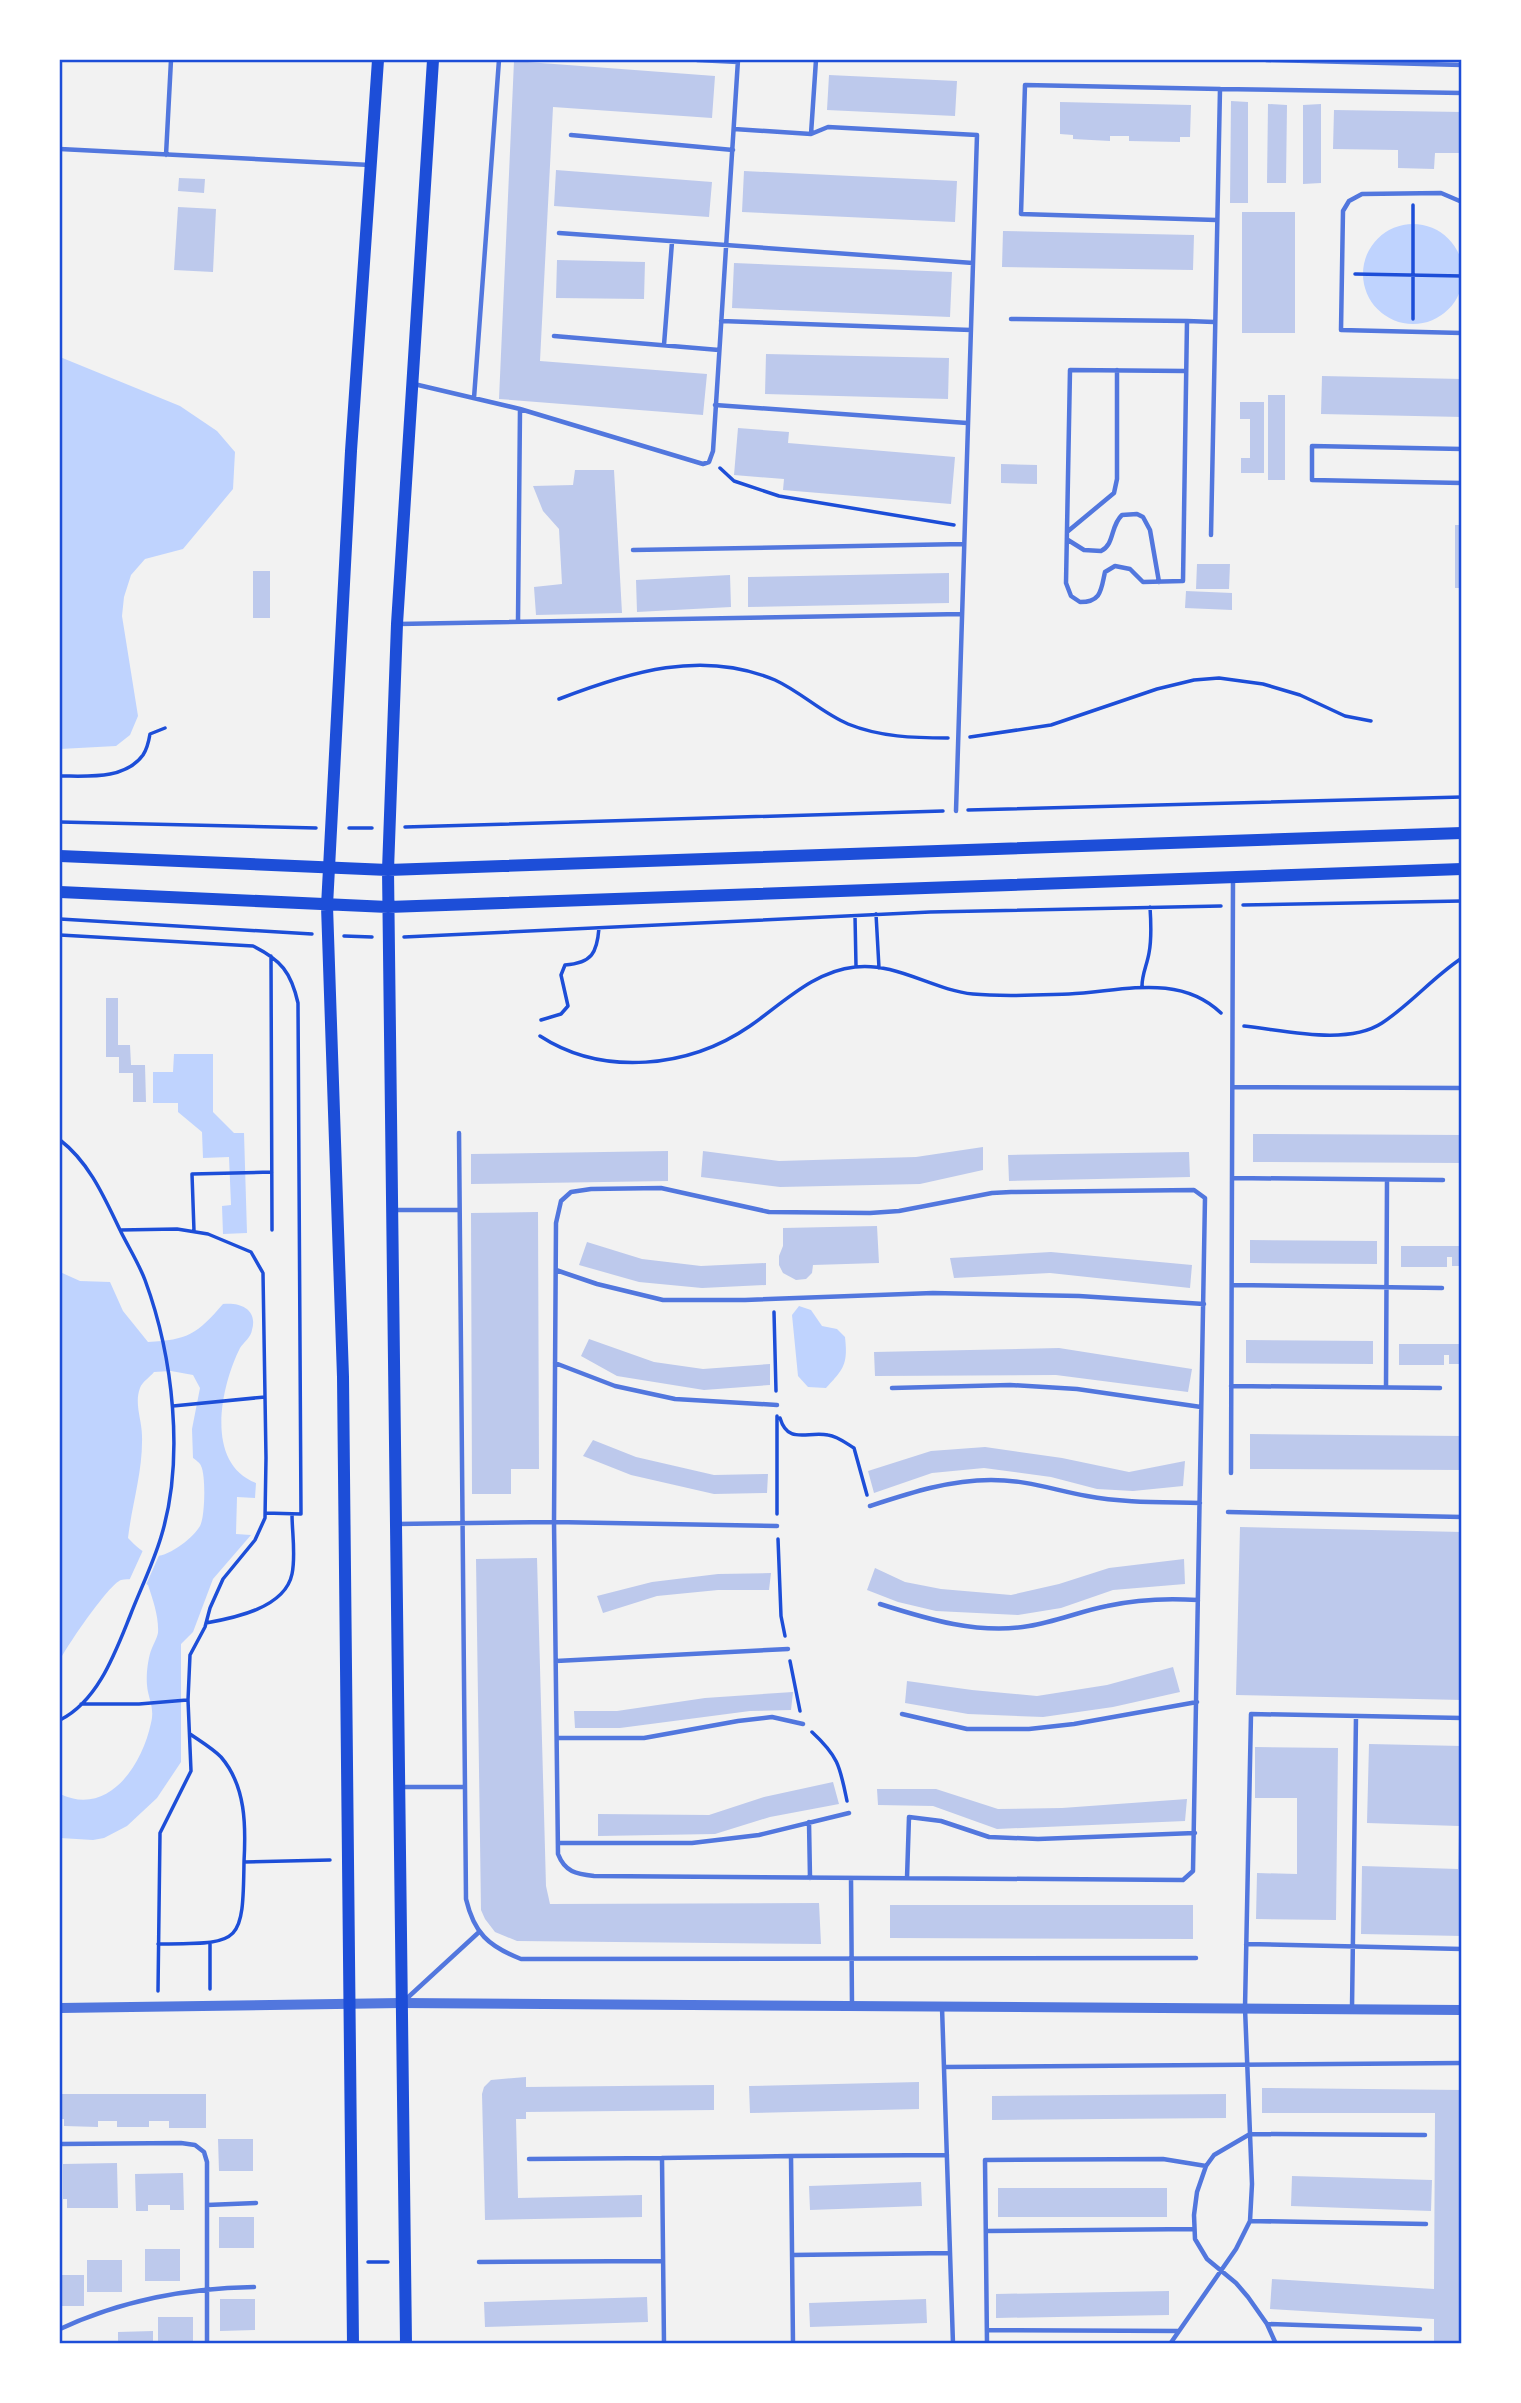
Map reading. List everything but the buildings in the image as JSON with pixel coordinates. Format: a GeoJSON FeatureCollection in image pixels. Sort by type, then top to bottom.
{"type":"FeatureCollection","features":[{"type":"Feature","properties":{"kind":"main road"},"geometry":{"type":"LineString","coordinates":[[353,2343],[343,1377],[327,906],[378,60]]}},
{"type":"Feature","properties":{"kind":"main road"},"geometry":{"type":"LineString","coordinates":[[406,2343],[388,870],[397,624],[433,60]]}},
{"type":"Feature","properties":{"kind":"main road"},"geometry":{"type":"LineString","coordinates":[[60,856],[388,870],[1461,833]]}},
{"type":"Feature","properties":{"kind":"main road"},"geometry":{"type":"LineString","coordinates":[[60,892],[388,907],[1461,869]]}},
{"type":"Feature","properties":{"kind":"street"},"geometry":{"type":"LineString","coordinates":[[60,2008],[401,2003],[1461,2010]]}},
{"type":"Feature","properties":{"kind":"lane"},"geometry":{"type":"LineString","coordinates":[[166,155],[171,60]]}},
{"type":"Feature","properties":{"kind":"lane"},"geometry":{"type":"LineString","coordinates":[[474,398],[499,60]]}},
{"type":"Feature","properties":{"kind":"lane"},"geometry":{"type":"LineString","coordinates":[[413,384],[520,409],[703,464],[712,458],[738,61],[697,60]]}},
{"type":"Feature","properties":{"kind":"lane"},"geometry":{"type":"LineString","coordinates":[[811,134],[816,60]]}},
{"type":"Feature","properties":{"kind":"lane"},"geometry":{"type":"LineString","coordinates":[[1266,60],[1461,65]]}},
{"type":"Feature","properties":{"kind":"lane"},"geometry":{"type":"LineString","coordinates":[[1216,220],[1021,214],[1025,85],[1461,93]]}},
{"type":"Feature","properties":{"kind":"lane"},"geometry":{"type":"LineString","coordinates":[[1211,534],[1220,89]]}},
{"type":"Feature","properties":{"kind":"lane"},"geometry":{"type":"LineString","coordinates":[[734,129],[811,134],[828,127],[977,135],[956,811]]}},
{"type":"Feature","properties":{"kind":"lane"},"geometry":{"type":"LineString","coordinates":[[570,135],[733,150]]}},
{"type":"Feature","properties":{"kind":"lane"},"geometry":{"type":"LineString","coordinates":[[60,149],[370,165]]}},
{"type":"Feature","properties":{"kind":"lane"},"geometry":{"type":"LineString","coordinates":[[1461,202],[1441,193],[1362,194],[1349,201],[1343,211],[1341,330],[1461,333]]}},
{"type":"Feature","properties":{"kind":"lane"},"geometry":{"type":"LineString","coordinates":[[559,233],[973,263]]}},
{"type":"Feature","properties":{"kind":"lane"},"geometry":{"type":"LineString","coordinates":[[664,345],[672,242]]}},
{"type":"Feature","properties":{"kind":"lane"},"geometry":{"type":"LineString","coordinates":[[1011,319],[1214,322]]}},
{"type":"Feature","properties":{"kind":"lane"},"geometry":{"type":"LineString","coordinates":[[721,321],[971,330]]}},
{"type":"Feature","properties":{"kind":"lane"},"geometry":{"type":"LineString","coordinates":[[1185,371],[1070,370],[1066,583],[1074,600],[1096,600],[1101,594],[1105,572],[1115,566],[1130,569],[1143,582],[1183,581],[1187,321]]}},
{"type":"Feature","properties":{"kind":"lane"},"geometry":{"type":"LineString","coordinates":[[554,336],[719,349]]}},
{"type":"Feature","properties":{"kind":"lane"},"geometry":{"type":"LineString","coordinates":[[1067,532],[1114,493],[1117,479],[1117,370]]}},
{"type":"Feature","properties":{"kind":"lane"},"geometry":{"type":"LineString","coordinates":[[715,405],[967,423]]}},
{"type":"Feature","properties":{"kind":"lane"},"geometry":{"type":"LineString","coordinates":[[518,621],[520,409]]}},
{"type":"Feature","properties":{"kind":"lane"},"geometry":{"type":"LineString","coordinates":[[1461,449],[1312,446],[1312,480],[1461,483]]}},
{"type":"Feature","properties":{"kind":"lane"},"geometry":{"type":"LineString","coordinates":[[1067,540],[1084,550],[1101,551],[1110,543],[1113,527],[1122,515],[1137,514],[1148,522],[1159,582]]}},
{"type":"Feature","properties":{"kind":"lane"},"geometry":{"type":"LineString","coordinates":[[633,550],[964,544]]}},
{"type":"Feature","properties":{"kind":"lane"},"geometry":{"type":"LineString","coordinates":[[397,624],[962,614]]}},
{"type":"Feature","properties":{"kind":"lane"},"geometry":{"type":"LineString","coordinates":[[1231,1474],[1234,877]]}},
{"type":"Feature","properties":{"kind":"lane"},"geometry":{"type":"LineString","coordinates":[[1233,1087],[1461,1088]]}},
{"type":"Feature","properties":{"kind":"lane"},"geometry":{"type":"LineString","coordinates":[[459,1133],[466,1899],[478,1933],[501,1951],[521,1959],[1196,1958]]}},
{"type":"Feature","properties":{"kind":"lane"},"geometry":{"type":"LineString","coordinates":[[1232,1178],[1443,1180]]}},
{"type":"Feature","properties":{"kind":"lane"},"geometry":{"type":"LineString","coordinates":[[1386,1387],[1387,1180]]}},
{"type":"Feature","properties":{"kind":"lane"},"geometry":{"type":"LineString","coordinates":[[661,1188],[769,1212],[870,1213],[900,1211],[992,1193],[1194,1190],[1205,1198],[1203,1304],[1195,1833],[1193,1871],[1183,1880],[594,1876],[575,1874],[563,1865],[558,1854],[556,1738],[556,1223],[561,1201],[571,1192],[591,1189],[661,1188]]}},
{"type":"Feature","properties":{"kind":"lane"},"geometry":{"type":"LineString","coordinates":[[391,1210],[459,1210]]}},
{"type":"Feature","properties":{"kind":"lane"},"geometry":{"type":"LineString","coordinates":[[556,1270],[597,1284],[663,1300],[933,1293],[1080,1296],[1203,1304]]}},
{"type":"Feature","properties":{"kind":"lane"},"geometry":{"type":"LineString","coordinates":[[1232,1285],[1442,1288]]}},
{"type":"Feature","properties":{"kind":"lane"},"geometry":{"type":"LineString","coordinates":[[555,1363],[615,1386],[675,1399],[777,1405]]}},
{"type":"Feature","properties":{"kind":"lane"},"geometry":{"type":"LineString","coordinates":[[892,1388],[1010,1385],[1077,1389],[1202,1407]]}},
{"type":"Feature","properties":{"kind":"lane"},"geometry":{"type":"LineString","coordinates":[[1231,1386],[1440,1388]]}},
{"type":"Feature","properties":{"kind":"lane"},"geometry":{"type":"LineString","coordinates":[[870,1506],[928,1487],[990,1480],[1034,1483],[1120,1501],[1200,1503]]}},
{"type":"Feature","properties":{"kind":"lane"},"geometry":{"type":"LineString","coordinates":[[1228,1512],[1461,1517]]}},
{"type":"Feature","properties":{"kind":"lane"},"geometry":{"type":"LineString","coordinates":[[395,1524],[554,1522],[777,1526]]}},
{"type":"Feature","properties":{"kind":"lane"},"geometry":{"type":"LineString","coordinates":[[880,1604],[922,1618],[979,1628],[1028,1627],[1109,1605],[1160,1598],[1199,1600]]}},
{"type":"Feature","properties":{"kind":"lane"},"geometry":{"type":"LineString","coordinates":[[556,1661],[788,1649]]}},
{"type":"Feature","properties":{"kind":"lane"},"geometry":{"type":"LineString","coordinates":[[902,1714],[967,1729],[1029,1729],[1074,1724],[1197,1702]]}},
{"type":"Feature","properties":{"kind":"lane"},"geometry":{"type":"LineString","coordinates":[[1170,2343],[1236,2249],[1250,2221],[1252,2184],[1245,2008],[1251,1714],[1461,1718]]}},
{"type":"Feature","properties":{"kind":"lane"},"geometry":{"type":"LineString","coordinates":[[1352,2009],[1356,1716]]}},
{"type":"Feature","properties":{"kind":"lane"},"geometry":{"type":"LineString","coordinates":[[556,1738],[644,1738],[772,1717],[803,1724]]}},
{"type":"Feature","properties":{"kind":"lane"},"geometry":{"type":"LineString","coordinates":[[398,1787],[464,1787]]}},
{"type":"Feature","properties":{"kind":"lane"},"geometry":{"type":"LineString","coordinates":[[558,1843],[692,1843],[760,1835],[849,1813]]}},
{"type":"Feature","properties":{"kind":"lane"},"geometry":{"type":"LineString","coordinates":[[907,1878],[909,1817],[941,1821],[989,1837],[1038,1839],[1195,1833]]}},
{"type":"Feature","properties":{"kind":"lane"},"geometry":{"type":"LineString","coordinates":[[808,1822],[810,1878]]}},
{"type":"Feature","properties":{"kind":"lane"},"geometry":{"type":"LineString","coordinates":[[851,1878],[852,2006]]}},
{"type":"Feature","properties":{"kind":"lane"},"geometry":{"type":"LineString","coordinates":[[401,2003],[478,1933]]}},
{"type":"Feature","properties":{"kind":"lane"},"geometry":{"type":"LineString","coordinates":[[1246,1944],[1461,1949]]}},
{"type":"Feature","properties":{"kind":"lane"},"geometry":{"type":"LineString","coordinates":[[942,2006],[953,2343]]}},
{"type":"Feature","properties":{"kind":"lane"},"geometry":{"type":"LineString","coordinates":[[944,2067],[1461,2063]]}},
{"type":"Feature","properties":{"kind":"lane"},"geometry":{"type":"LineString","coordinates":[[1276,2343],[1267,2324],[1248,2297],[1236,2283],[1207,2259],[1195,2239],[1197,2192],[1206,2166],[1214,2155],[1250,2134],[1424,2135]]}},
{"type":"Feature","properties":{"kind":"lane"},"geometry":{"type":"LineString","coordinates":[[60,2144],[181,2143],[195,2145],[204,2152],[207,2162],[206,2343]]}},
{"type":"Feature","properties":{"kind":"lane"},"geometry":{"type":"LineString","coordinates":[[530,2159],[947,2155]]}},
{"type":"Feature","properties":{"kind":"lane"},"geometry":{"type":"LineString","coordinates":[[791,2156],[793,2343]]}},
{"type":"Feature","properties":{"kind":"lane"},"geometry":{"type":"LineString","coordinates":[[662,2158],[664,2343]]}},
{"type":"Feature","properties":{"kind":"lane"},"geometry":{"type":"LineString","coordinates":[[987,2343],[985,2160],[1164,2160],[1206,2166]]}},
{"type":"Feature","properties":{"kind":"lane"},"geometry":{"type":"LineString","coordinates":[[207,2205],[256,2203]]}},
{"type":"Feature","properties":{"kind":"lane"},"geometry":{"type":"LineString","coordinates":[[1250,2221],[1426,2224]]}},
{"type":"Feature","properties":{"kind":"lane"},"geometry":{"type":"LineString","coordinates":[[986,2231],[1194,2230]]}},
{"type":"Feature","properties":{"kind":"lane"},"geometry":{"type":"LineString","coordinates":[[792,2255],[950,2253]]}},
{"type":"Feature","properties":{"kind":"lane"},"geometry":{"type":"LineString","coordinates":[[479,2262],[663,2261]]}},
{"type":"Feature","properties":{"kind":"lane"},"geometry":{"type":"LineString","coordinates":[[60,2329],[83,2318],[137,2301],[207,2288],[254,2287]]}},
{"type":"Feature","properties":{"kind":"lane"},"geometry":{"type":"LineString","coordinates":[[1267,2324],[1420,2329]]}},
{"type":"Feature","properties":{"kind":"lane"},"geometry":{"type":"LineString","coordinates":[[987,2330],[1179,2331]]}},
{"type":"Feature","properties":{"kind":"path"},"geometry":{"type":"LineString","coordinates":[[1413,222],[1413,326]]}},
{"type":"Feature","properties":{"kind":"path"},"geometry":{"type":"LineString","coordinates":[[1359,274],[1461,276]]}},
{"type":"Feature","properties":{"kind":"path"},"geometry":{"type":"LineString","coordinates":[[712,458],[734,481],[779,496],[964,526]]}},
{"type":"Feature","properties":{"kind":"path"},"geometry":{"type":"LineString","coordinates":[[60,776],[109,775],[131,767],[145,753],[150,734],[165,729]]}},
{"type":"Feature","properties":{"kind":"path"},"geometry":{"type":"LineString","coordinates":[[60,822],[390,828],[1461,797]]}},
{"type":"Feature","properties":{"kind":"path"},"geometry":{"type":"LineString","coordinates":[[60,919],[388,938],[876,914],[1461,901]]}},
{"type":"Feature","properties":{"kind":"path"},"geometry":{"type":"LineString","coordinates":[[1142,986],[1142,971],[1149,956],[1151,941],[1150,907]]}},
{"type":"Feature","properties":{"kind":"path"},"geometry":{"type":"LineString","coordinates":[[876,914],[880,968]]}},
{"type":"Feature","properties":{"kind":"path"},"geometry":{"type":"LineString","coordinates":[[855,915],[856,966]]}},
{"type":"Feature","properties":{"kind":"path"},"geometry":{"type":"LineString","coordinates":[[541,1020],[561,1014],[568,1006],[561,975],[565,965],[576,964],[592,956],[597,949],[599,928]]}},
{"type":"Feature","properties":{"kind":"path"},"geometry":{"type":"LineString","coordinates":[[60,935],[253,946],[271,955],[290,977],[298,1003],[301,1514],[265,1513]]}},
{"type":"Feature","properties":{"kind":"path"},"geometry":{"type":"LineString","coordinates":[[271,955],[272,1230]]}},
{"type":"Feature","properties":{"kind":"path"},"geometry":{"type":"LineString","coordinates":[[540,1036],[571,1053],[614,1062],[672,1059],[699,1054],[748,1027],[814,980],[856,966],[899,972],[972,994],[1070,994],[1142,986],[1162,987],[1184,992],[1218,1010],[1233,1025],[1290,1033],[1361,1032],[1380,1025],[1461,958]]}},
{"type":"Feature","properties":{"kind":"path"},"geometry":{"type":"LineString","coordinates":[[60,1140],[95,1179],[145,1279],[159,1330],[172,1406],[172,1483],[161,1537],[115,1653],[96,1687],[81,1704],[60,1720]]}},
{"type":"Feature","properties":{"kind":"path"},"geometry":{"type":"LineString","coordinates":[[194,1231],[192,1174],[272,1172]]}},
{"type":"Feature","properties":{"kind":"path"},"geometry":{"type":"LineString","coordinates":[[121,1230],[154,1228],[208,1234],[251,1252],[263,1273],[265,1513],[255,1540],[223,1579],[190,1655],[188,1700],[191,1771],[160,1833],[158,2007]]}},
{"type":"Feature","properties":{"kind":"path"},"geometry":{"type":"LineString","coordinates":[[774,1299],[781,1616],[803,1724],[825,1744],[840,1764],[849,1813]]}},
{"type":"Feature","properties":{"kind":"path"},"geometry":{"type":"LineString","coordinates":[[172,1406],[265,1396]]}},
{"type":"Feature","properties":{"kind":"path"},"geometry":{"type":"LineString","coordinates":[[777,1405],[783,1428],[794,1435],[830,1434],[854,1448],[870,1506]]}},
{"type":"Feature","properties":{"kind":"path"},"geometry":{"type":"LineString","coordinates":[[206,1623],[250,1612],[287,1587],[293,1572],[292,1514]]}},
{"type":"Feature","properties":{"kind":"path"},"geometry":{"type":"LineString","coordinates":[[81,1704],[139,1704],[188,1700]]}},
{"type":"Feature","properties":{"kind":"path"},"geometry":{"type":"LineString","coordinates":[[158,1944],[229,1939],[235,1933],[243,1906],[244,1813],[238,1783],[220,1757],[190,1734]]}},
{"type":"Feature","properties":{"kind":"path"},"geometry":{"type":"LineString","coordinates":[[244,1862],[346,1860]]}},
{"type":"Feature","properties":{"kind":"path"},"geometry":{"type":"LineString","coordinates":[[210,2006],[211,1942]]}},
{"type":"Feature","properties":{"kind":"path"},"geometry":{"type":"LineString","coordinates":[[352,2263],[405,2261]]}},
{"type":"Feature","properties":{"kind":"water"},"geometry":{"type":"Polygon","coordinates":[[[1413,224],[1441,232],[1455,246],[1463,274],[1455,302],[1441,316],[1413,324],[1385,316],[1371,302],[1363,274],[1371,246],[1385,232],[1413,224]]]}},
{"type":"Feature","properties":{"kind":"water"},"geometry":{"type":"Polygon","coordinates":[[[60,357],[180,406],[217,431],[235,452],[233,489],[183,549],[145,559],[131,575],[124,597],[122,616],[138,716],[130,735],[116,746],[60,749],[60,357]]]}},
{"type":"Feature","properties":{"kind":"water"},"geometry":{"type":"Polygon","coordinates":[[[174,1054],[213,1054],[213,1112],[234,1133],[244,1133],[247,1233],[223,1234],[222,1206],[231,1205],[229,1157],[203,1158],[202,1132],[178,1112],[178,1103],[153,1103],[153,1072],[173,1072],[174,1054]]]}},
{"type":"Feature","properties":{"kind":"water"},"geometry":{"type":"Polygon","coordinates":[[[60,1272],[80,1281],[110,1282],[123,1311],[148,1342],[191,1334],[223,1304],[236,1304],[246,1308],[252,1317],[252,1330],[233,1364],[227,1382],[221,1422],[223,1442],[229,1459],[240,1473],[256,1483],[255,1498],[237,1497],[236,1534],[251,1535],[213,1579],[193,1632],[181,1644],[181,1762],[157,1798],[127,1826],[104,1838],[60,1838],[60,1794],[77,1799],[93,1799],[108,1793],[131,1770],[140,1755],[152,1717],[147,1671],[158,1633],[157,1615],[148,1585],[128,1579],[115,1584],[89,1616],[60,1660],[60,1272]],[[171,1371],[154,1372],[142,1384],[138,1394],[142,1449],[128,1538],[147,1554],[155,1556],[167,1553],[187,1541],[202,1521],[204,1478],[201,1465],[193,1458],[192,1429],[200,1388],[193,1375],[171,1371]]]}},
{"type":"Feature","properties":{"kind":"water"},"geometry":{"type":"Polygon","coordinates":[[[799,1306],[811,1310],[822,1326],[837,1329],[845,1337],[846,1354],[843,1366],[826,1388],[808,1387],[798,1376],[792,1315],[799,1306]]]}},
{"type":"Feature","properties":{"kind":"pier"},"geometry":{"type":"Polygon","coordinates":[[[144,1548],[161,1551],[145,1587],[128,1583],[144,1548]]]}}]}
